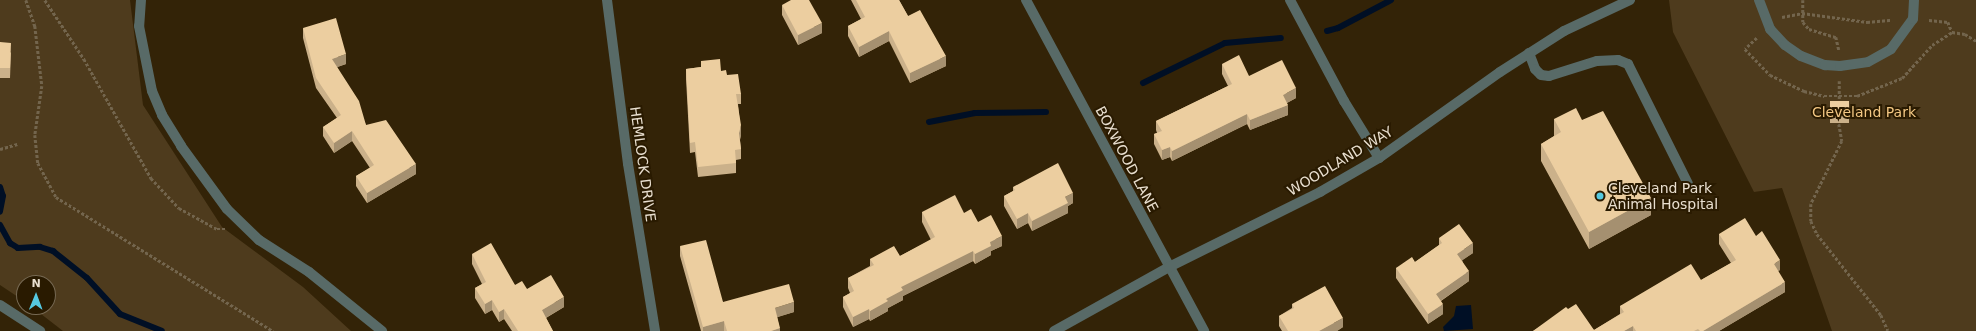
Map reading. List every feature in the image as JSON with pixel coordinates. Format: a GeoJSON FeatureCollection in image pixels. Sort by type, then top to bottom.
{"type":"FeatureCollection","features":[{"type":"Feature","properties":{"kind":"street"},"geometry":{"type":"LineString","coordinates":[[141,0],[139,26],[143,57],[152,91],[162,114],[181,146],[227,209],[250,231],[309,272],[382,331]]}},
{"type":"Feature","properties":{"kind":"street","name":"HEMLOCK DRIVE"},"geometry":{"type":"LineString","coordinates":[[607,0],[628,164],[655,331]]}},
{"type":"Feature","properties":{"kind":"street","name":"BOXWOOD LANE"},"geometry":{"type":"LineString","coordinates":[[1026,0],[1204,331]]}},
{"type":"Feature","properties":{"kind":"street"},"geometry":{"type":"LineString","coordinates":[[1290,0],[1344,101],[1379,158]]}},
{"type":"Feature","properties":{"kind":"street","name":"WOODLAND WAY"},"geometry":{"type":"LineString","coordinates":[[1054,331],[1169,267],[1320,192],[1379,158],[1529,53],[1564,31],[1630,0]]}},
{"type":"Feature","properties":{"kind":"street"},"geometry":{"type":"LineString","coordinates":[[1759,0],[1770,29],[1785,46],[1801,56],[1825,65],[1840,66],[1868,62],[1891,49],[1912,19],[1914,0]]}},
{"type":"Feature","properties":{"kind":"street"},"geometry":{"type":"LineString","coordinates":[[1529,53],[1535,69],[1541,75],[1549,76],[1597,61],[1618,60],[1628,64],[1688,184]]}},
{"type":"Feature","properties":{"kind":"street"},"geometry":{"type":"LineString","coordinates":[[0,305],[40,331]]}},
{"type":"Feature","properties":{"kind":"path"},"geometry":{"type":"LineString","coordinates":[[26,0],[35,26],[42,86],[35,135],[38,163],[56,197],[273,331]]}},
{"type":"Feature","properties":{"kind":"path"},"geometry":{"type":"LineString","coordinates":[[46,0],[84,59],[151,178],[179,208],[218,229],[250,231]]}},
{"type":"Feature","properties":{"kind":"path"},"geometry":{"type":"LineString","coordinates":[[1803,0],[1803,22],[1809,28],[1836,37],[1839,50]]}},
{"type":"Feature","properties":{"kind":"path"},"geometry":{"type":"LineString","coordinates":[[1839,107],[1840,73]]}},
{"type":"Feature","properties":{"kind":"path"},"geometry":{"type":"LineString","coordinates":[[1840,124],[1842,141],[1811,204],[1812,221],[1817,234],[1880,315],[1888,331]]}},
{"type":"Feature","properties":{"kind":"path"},"geometry":{"type":"LineString","coordinates":[[0,149],[17,144]]}},
{"type":"Feature","properties":{"kind":"green space"},"geometry":{"type":"Polygon","coordinates":[[[0,0],[130,0],[143,105],[222,227],[303,287],[351,331],[63,331],[42,315],[56,315],[56,275],[16,275],[16,296],[0,285],[0,0]]]}},
{"type":"Feature","properties":{"kind":"green space","name":"Cleveland Park"},"geometry":{"type":"Polygon","coordinates":[[[1669,0],[1976,0],[1976,331],[1832,331],[1782,188],[1754,192],[1673,32],[1669,0]]]}},
{"type":"Feature","properties":{"kind":"water"},"geometry":{"type":"Polygon","coordinates":[[[1471,305],[1473,329],[1444,331],[1443,327],[1454,316],[1456,306],[1471,305]]]}},
{"type":"Feature","properties":{"kind":"building"},"geometry":{"type":"Polygon","coordinates":[[[791,0],[809,0],[822,23],[798,35],[782,5],[791,0]]]}},
{"type":"Feature","properties":{"kind":"building"},"geometry":{"type":"Polygon","coordinates":[[[856,0],[899,0],[908,16],[920,10],[946,56],[910,73],[889,31],[859,47],[848,26],[865,17],[856,0]]]}},
{"type":"Feature","properties":{"kind":"building"},"geometry":{"type":"Polygon","coordinates":[[[336,18],[346,54],[332,59],[359,101],[366,125],[386,120],[416,164],[367,193],[356,176],[374,165],[352,131],[334,143],[323,127],[341,115],[316,78],[303,28],[336,18]]]}},
{"type":"Feature","properties":{"kind":"building"},"geometry":{"type":"Polygon","coordinates":[[[0,42],[11,43],[10,68],[0,68],[0,42]]]}},
{"type":"Feature","properties":{"kind":"building"},"geometry":{"type":"Polygon","coordinates":[[[1239,55],[1249,76],[1282,60],[1296,88],[1283,95],[1288,105],[1250,120],[1247,114],[1172,151],[1170,147],[1162,150],[1154,134],[1162,131],[1156,121],[1232,84],[1222,64],[1239,55]]]}},
{"type":"Feature","properties":{"kind":"building"},"geometry":{"type":"Polygon","coordinates":[[[720,59],[721,71],[726,70],[727,75],[738,74],[741,94],[736,94],[741,125],[739,133],[741,149],[735,150],[736,163],[698,167],[695,142],[690,143],[686,69],[701,67],[701,61],[720,59]]]}},
{"type":"Feature","properties":{"kind":"building"},"geometry":{"type":"Polygon","coordinates":[[[1830,101],[1849,101],[1849,117],[1830,117],[1830,101]]]}},
{"type":"Feature","properties":{"kind":"building","name":"Cleveland Park Animal Hospital"},"geometry":{"type":"Polygon","coordinates":[[[1576,108],[1582,120],[1603,111],[1651,198],[1589,232],[1541,144],[1561,132],[1554,119],[1576,108]]]}},
{"type":"Feature","properties":{"kind":"building"},"geometry":{"type":"Polygon","coordinates":[[[1058,163],[1073,193],[1065,197],[1068,203],[1032,221],[1028,213],[1017,219],[1004,196],[1015,190],[1013,187],[1058,163]]]}},
{"type":"Feature","properties":{"kind":"building"},"geometry":{"type":"Polygon","coordinates":[[[955,195],[964,213],[971,209],[978,222],[991,215],[1002,236],[990,242],[991,246],[975,254],[973,251],[901,287],[903,290],[886,299],[888,301],[870,311],[869,309],[853,317],[843,297],[854,291],[848,278],[874,265],[870,259],[894,246],[900,256],[935,237],[922,212],[955,195]]]}},
{"type":"Feature","properties":{"kind":"building"},"geometry":{"type":"Polygon","coordinates":[[[1745,218],[1756,236],[1762,231],[1780,260],[1774,264],[1785,282],[1703,331],[1698,329],[1694,331],[1636,331],[1633,326],[1624,331],[1533,331],[1566,307],[1568,309],[1576,304],[1594,330],[1624,312],[1620,306],[1691,264],[1701,280],[1736,260],[1719,234],[1745,218]]]}},
{"type":"Feature","properties":{"kind":"building"},"geometry":{"type":"Polygon","coordinates":[[[1459,224],[1473,243],[1457,254],[1469,271],[1436,294],[1443,304],[1428,314],[1396,268],[1412,257],[1415,262],[1442,243],[1439,238],[1459,224]]]}},
{"type":"Feature","properties":{"kind":"building"},"geometry":{"type":"Polygon","coordinates":[[[706,240],[723,302],[789,284],[794,302],[775,308],[780,328],[771,331],[727,331],[724,321],[703,327],[680,246],[706,240]]]}},
{"type":"Feature","properties":{"kind":"building"},"geometry":{"type":"Polygon","coordinates":[[[491,243],[515,285],[522,281],[527,289],[551,275],[564,297],[542,310],[553,331],[518,331],[504,309],[499,312],[492,300],[485,304],[475,288],[486,282],[472,254],[491,243]]]}},
{"type":"Feature","properties":{"kind":"building"},"geometry":{"type":"Polygon","coordinates":[[[1325,286],[1343,318],[1319,331],[1288,331],[1279,316],[1294,308],[1292,304],[1325,286]]]}},
{"type":"Feature","properties":{"kind":"waterway"},"geometry":{"type":"LineString","coordinates":[[1327,31],[1338,28],[1391,0]]}},
{"type":"Feature","properties":{"kind":"waterway"},"geometry":{"type":"LineString","coordinates":[[1143,83],[1225,43],[1281,38]]}},
{"type":"Feature","properties":{"kind":"waterway"},"geometry":{"type":"LineString","coordinates":[[929,122],[975,113],[1046,112]]}},
{"type":"Feature","properties":{"kind":"waterway"},"geometry":{"type":"LineString","coordinates":[[0,187],[3,196],[0,212]]}},
{"type":"Feature","properties":{"kind":"waterway"},"geometry":{"type":"LineString","coordinates":[[0,225],[10,243],[18,248],[40,247],[53,251],[87,278],[120,314],[162,331]]}},
{"type":"Feature","properties":{"kind":"place","name":"Cleveland Park Animal Hospital"},"geometry":{"type":"Point","coordinates":[1600,196]}}]}
